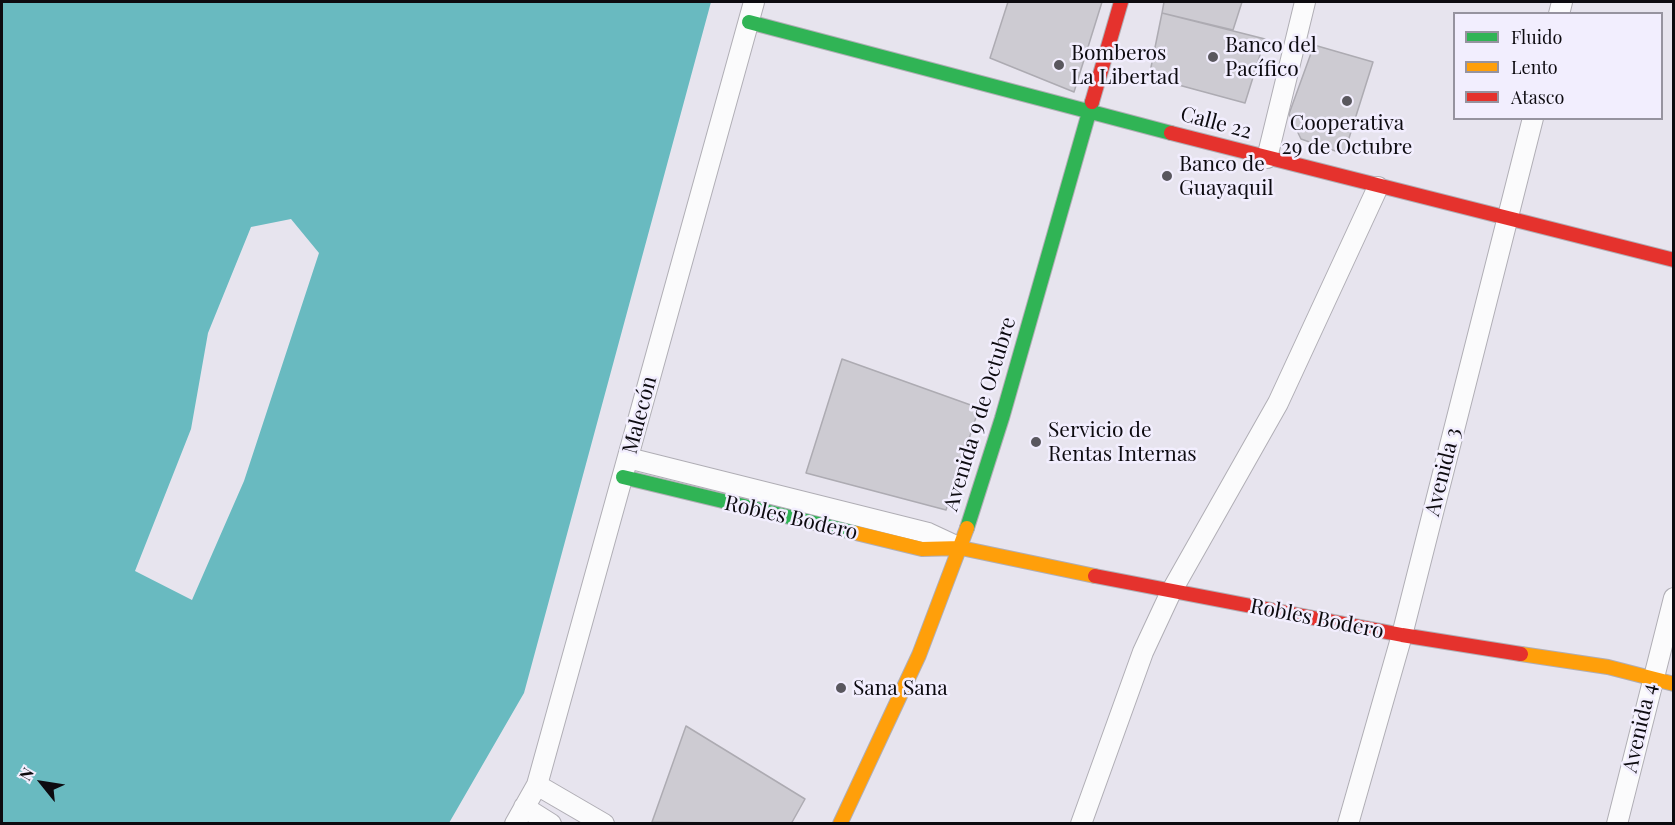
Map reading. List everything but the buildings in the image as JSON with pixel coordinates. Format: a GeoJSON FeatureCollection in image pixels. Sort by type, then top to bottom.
{"type":"FeatureCollection","features":[{"type":"Feature","properties":{"kind":"street","name":"Malecón"},"geometry":{"type":"LineString","coordinates":[[520,815],[537,785],[754,2]]}},
{"type":"Feature","properties":{"kind":"street","name":"Avenida 9 de Octubre"},"geometry":{"type":"LineString","coordinates":[[840,824],[919,655],[961,548],[1091,111],[1121,2]]}},
{"type":"Feature","properties":{"kind":"street"},"geometry":{"type":"LineString","coordinates":[[1267,158],[1305,2]]}},
{"type":"Feature","properties":{"kind":"street","name":"Calle 22"},"geometry":{"type":"LineString","coordinates":[[748,22],[1378,187],[1508,216],[1674,260]]}},
{"type":"Feature","properties":{"kind":"street","name":"Avenida 3"},"geometry":{"type":"LineString","coordinates":[[1348,824],[1402,635],[1532,120]]}},
{"type":"Feature","properties":{"kind":"street"},"geometry":{"type":"LineString","coordinates":[[1081,824],[1143,652],[1171,592],[1278,404],[1378,187]]}},
{"type":"Feature","properties":{"kind":"street","name":"Robles Bodero"},"geometry":{"type":"LineString","coordinates":[[625,468],[928,533],[961,548],[1171,592],[1402,635],[1608,667],[1674,684]]}},
{"type":"Feature","properties":{"kind":"street","name":"Avenida 4"},"geometry":{"type":"LineString","coordinates":[[1617,824],[1674,598]]}},
{"type":"Feature","properties":{"kind":"street"},"geometry":{"type":"LineString","coordinates":[[537,785],[604,824]]}},
{"type":"Feature","properties":{"kind":"street"},"geometry":{"type":"LineString","coordinates":[[520,815],[551,824]]}},
{"type":"Feature","properties":{"kind":"water"},"geometry":{"type":"Polygon","coordinates":[[[2,2],[711,2],[524,693],[449,823],[2,823],[2,2]],[[291,219],[251,227],[208,333],[191,429],[135,571],[192,600],[244,481],[319,253],[291,219]]]}},
{"type":"Feature","properties":{"kind":"traffic: fast"},"geometry":{"type":"LineString","coordinates":[[749,22],[1171,133]]}},
{"type":"Feature","properties":{"kind":"traffic: fast"},"geometry":{"type":"LineString","coordinates":[[967,528],[1002,418],[1092,102]]}},
{"type":"Feature","properties":{"kind":"traffic: fast"},"geometry":{"type":"LineString","coordinates":[[623,477],[856,533]]}},
{"type":"Feature","properties":{"kind":"traffic: slow"},"geometry":{"type":"LineString","coordinates":[[840,824],[919,655],[967,528]]}},
{"type":"Feature","properties":{"kind":"traffic: slow"},"geometry":{"type":"LineString","coordinates":[[856,533],[922,549],[961,548],[1095,576]]}},
{"type":"Feature","properties":{"kind":"traffic: slow"},"geometry":{"type":"LineString","coordinates":[[1521,654],[1608,667],[1674,684]]}},
{"type":"Feature","properties":{"kind":"traffic: jam"},"geometry":{"type":"LineString","coordinates":[[1092,102],[1121,2]]}},
{"type":"Feature","properties":{"kind":"traffic: jam"},"geometry":{"type":"LineString","coordinates":[[1171,133],[1674,260]]}},
{"type":"Feature","properties":{"kind":"traffic: jam"},"geometry":{"type":"LineString","coordinates":[[1095,576],[1402,635],[1521,654]]}},
{"type":"Feature","properties":{"kind":"place","name":"Banco del Pacífico"},"geometry":{"type":"Point","coordinates":[1213,57]}},
{"type":"Feature","properties":{"kind":"place","name":"Bomberos La Libertad"},"geometry":{"type":"Point","coordinates":[1059,65]}},
{"type":"Feature","properties":{"kind":"place","name":"Cooperativa 29 de Octubre"},"geometry":{"type":"Point","coordinates":[1347,101]}},
{"type":"Feature","properties":{"kind":"place","name":"Banco de Guayaquil"},"geometry":{"type":"Point","coordinates":[1167,176]}},
{"type":"Feature","properties":{"kind":"place","name":"Servicio de Rentas Internas"},"geometry":{"type":"Point","coordinates":[1036,442]}},
{"type":"Feature","properties":{"kind":"place","name":"Sana Sana"},"geometry":{"type":"Point","coordinates":[841,688]}}]}
